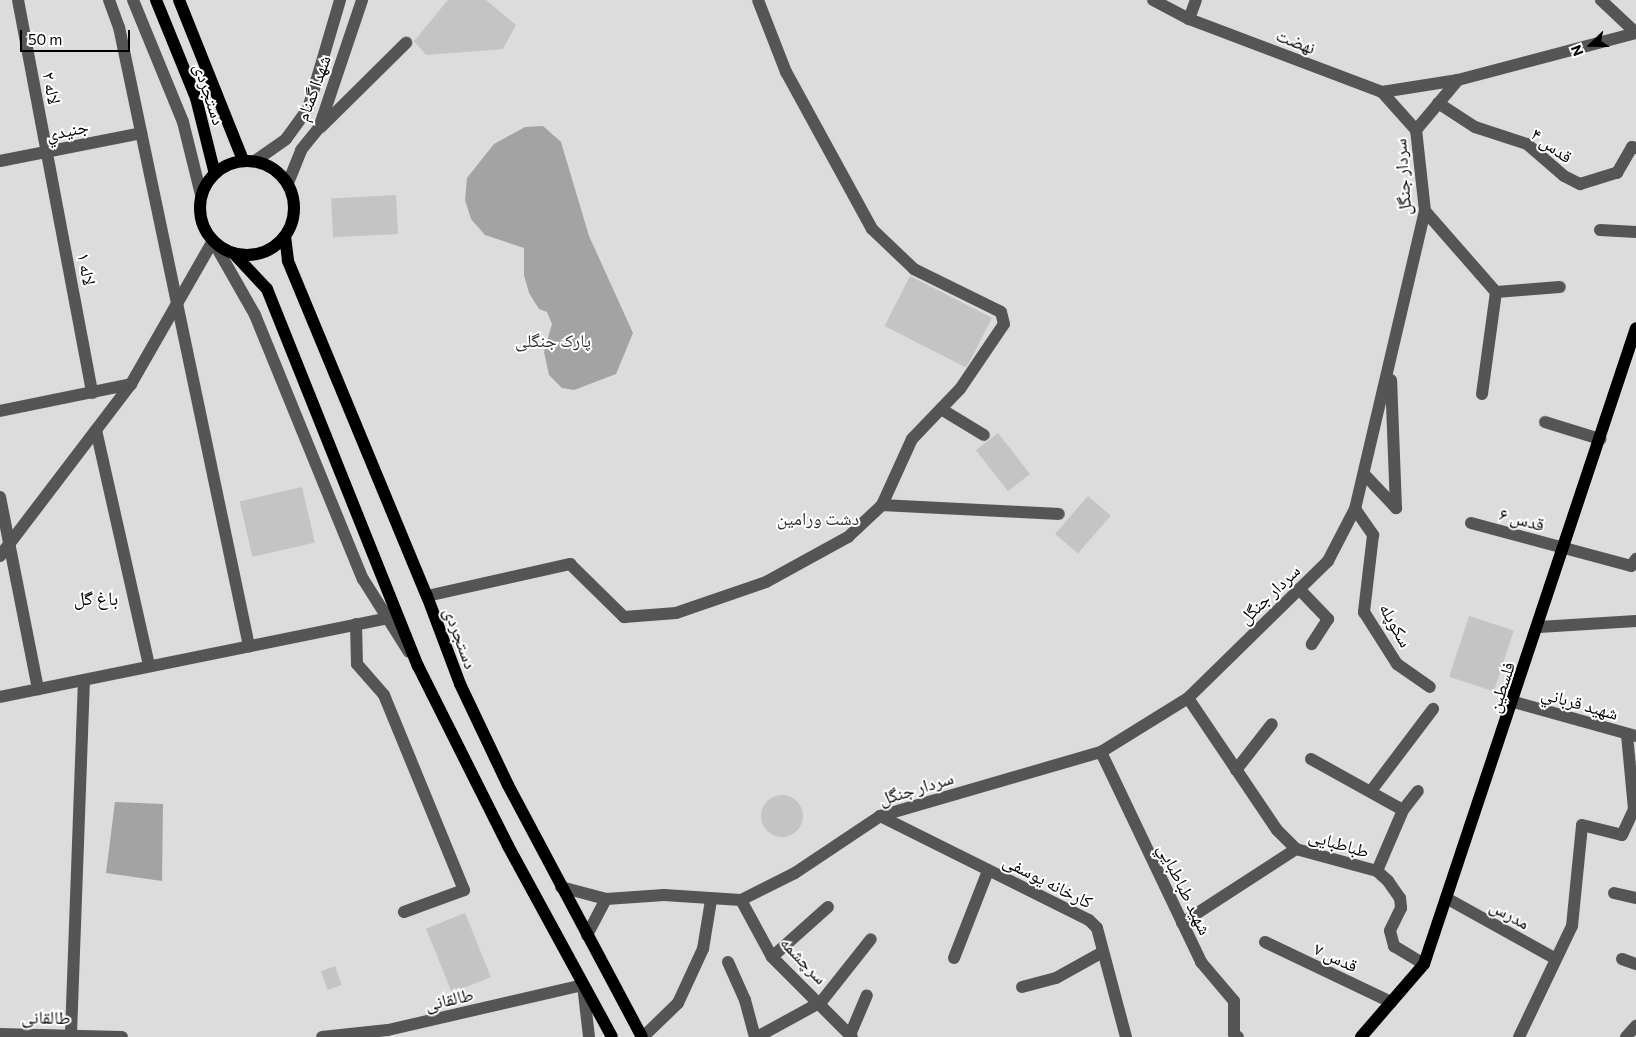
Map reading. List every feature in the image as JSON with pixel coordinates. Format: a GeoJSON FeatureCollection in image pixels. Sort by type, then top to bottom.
{"type":"FeatureCollection","features":[{"type":"Feature","properties":{"kind":"main road","name":"دستجردی"},"geometry":{"type":"LineString","coordinates":[[156,0],[196,98],[215,174]]}},
{"type":"Feature","properties":{"kind":"main road","name":"دستجردی"},"geometry":{"type":"LineString","coordinates":[[179,0],[249,161]]}},
{"type":"Feature","properties":{"kind":"main road"},"geometry":{"type":"LineString","coordinates":[[236,256],[268,250],[285,236],[294,210],[288,183],[273,169],[249,161],[215,174],[201,195],[202,220],[213,241],[236,256],[267,289],[418,666],[583,985],[612,1037]]}},
{"type":"Feature","properties":{"kind":"main road","name":"دستجردی"},"geometry":{"type":"LineString","coordinates":[[285,236],[288,261],[427,596],[460,684],[561,887],[643,1037]]}},
{"type":"Feature","properties":{"kind":"main road","name":"فلسطین"},"geometry":{"type":"LineString","coordinates":[[1361,1037],[1424,964],[1448,899],[1539,627],[1636,328]]}},
{"type":"Feature","properties":{"kind":"street","name":"لاله ۲"},"geometry":{"type":"LineString","coordinates":[[18,0],[47,152]]}},
{"type":"Feature","properties":{"kind":"street"},"geometry":{"type":"LineString","coordinates":[[109,0],[141,133],[249,646]]}},
{"type":"Feature","properties":{"kind":"street"},"geometry":{"type":"LineString","coordinates":[[133,0],[183,122],[201,195]]}},
{"type":"Feature","properties":{"kind":"street","name":"شهدا گمنام"},"geometry":{"type":"LineString","coordinates":[[249,161],[286,139],[308,109],[340,0]]}},
{"type":"Feature","properties":{"kind":"street","name":"شهدا گمنام"},"geometry":{"type":"LineString","coordinates":[[288,183],[302,150],[319,128],[362,0]]}},
{"type":"Feature","properties":{"kind":"street"},"geometry":{"type":"LineString","coordinates":[[427,596],[570,564],[624,617],[676,613],[766,582],[848,537],[882,505],[912,439],[960,389],[1004,324],[1001,312],[914,269],[872,229],[795,89],[758,0]]}},
{"type":"Feature","properties":{"kind":"street","name":"نهضت"},"geometry":{"type":"LineString","coordinates":[[1153,0],[1189,19],[1382,92],[1416,130]]}},
{"type":"Feature","properties":{"kind":"street"},"geometry":{"type":"LineString","coordinates":[[1189,19],[1196,0]]}},
{"type":"Feature","properties":{"kind":"street"},"geometry":{"type":"LineString","coordinates":[[1601,0],[1636,33]]}},
{"type":"Feature","properties":{"kind":"street"},"geometry":{"type":"LineString","coordinates":[[1382,92],[1458,80],[1636,33]]}},
{"type":"Feature","properties":{"kind":"street"},"geometry":{"type":"LineString","coordinates":[[319,128],[406,43]]}},
{"type":"Feature","properties":{"kind":"street","name":"سردار جنگل"},"geometry":{"type":"LineString","coordinates":[[561,887],[606,899],[664,895],[712,900],[740,900],[795,873],[880,816],[1101,752],[1188,698],[1328,561],[1354,509],[1364,474],[1425,210],[1416,130],[1458,80]]}},
{"type":"Feature","properties":{"kind":"street","name":"قدس ۴"},"geometry":{"type":"LineString","coordinates":[[1438,103],[1475,126],[1527,144],[1564,176],[1580,184],[1617,173],[1632,148],[1636,148]]}},
{"type":"Feature","properties":{"kind":"street","name":"جنيدي"},"geometry":{"type":"LineString","coordinates":[[0,161],[141,133]]}},
{"type":"Feature","properties":{"kind":"street","name":"لاله ۱"},"geometry":{"type":"LineString","coordinates":[[47,152],[92,393]]}},
{"type":"Feature","properties":{"kind":"street"},"geometry":{"type":"LineString","coordinates":[[1425,210],[1496,292],[1482,394]]}},
{"type":"Feature","properties":{"kind":"street"},"geometry":{"type":"LineString","coordinates":[[1600,230],[1636,232]]}},
{"type":"Feature","properties":{"kind":"street"},"geometry":{"type":"LineString","coordinates":[[0,556],[131,384],[213,241]]}},
{"type":"Feature","properties":{"kind":"street"},"geometry":{"type":"LineString","coordinates":[[213,241],[255,315],[363,579],[418,666]]}},
{"type":"Feature","properties":{"kind":"street"},"geometry":{"type":"LineString","coordinates":[[1496,292],[1560,287]]}},
{"type":"Feature","properties":{"kind":"street"},"geometry":{"type":"LineString","coordinates":[[1364,474],[1396,508],[1390,364]]}},
{"type":"Feature","properties":{"kind":"street"},"geometry":{"type":"LineString","coordinates":[[0,412],[131,384]]}},
{"type":"Feature","properties":{"kind":"street"},"geometry":{"type":"LineString","coordinates":[[941,409],[984,435]]}},
{"type":"Feature","properties":{"kind":"street"},"geometry":{"type":"LineString","coordinates":[[1544,422],[1600,438]]}},
{"type":"Feature","properties":{"kind":"street"},"geometry":{"type":"LineString","coordinates":[[96,430],[149,666]]}},
{"type":"Feature","properties":{"kind":"street"},"geometry":{"type":"LineString","coordinates":[[0,498],[38,689]]}},
{"type":"Feature","properties":{"kind":"street"},"geometry":{"type":"LineString","coordinates":[[882,505],[1059,514]]}},
{"type":"Feature","properties":{"kind":"street","name":"سکوپله"},"geometry":{"type":"LineString","coordinates":[[1354,509],[1373,535],[1364,612],[1397,664],[1430,687]]}},
{"type":"Feature","properties":{"kind":"street","name":"قدس ۶"},"geometry":{"type":"LineString","coordinates":[[1471,523],[1631,566],[1636,559]]}},
{"type":"Feature","properties":{"kind":"street"},"geometry":{"type":"LineString","coordinates":[[1299,589],[1328,619],[1312,644]]}},
{"type":"Feature","properties":{"kind":"street"},"geometry":{"type":"LineString","coordinates":[[0,697],[387,618]]}},
{"type":"Feature","properties":{"kind":"street"},"geometry":{"type":"LineString","coordinates":[[1539,627],[1636,622]]}},
{"type":"Feature","properties":{"kind":"street"},"geometry":{"type":"LineString","coordinates":[[356,624],[357,664],[384,696],[464,890],[404,912]]}},
{"type":"Feature","properties":{"kind":"street"},"geometry":{"type":"LineString","coordinates":[[71,1034],[84,680]]}},
{"type":"Feature","properties":{"kind":"street","name":"طباطبایی"},"geometry":{"type":"LineString","coordinates":[[1188,698],[1276,830],[1296,849],[1377,871],[1400,898],[1401,908],[1390,931],[1394,946],[1424,964]]}},
{"type":"Feature","properties":{"kind":"street","name":"شهيد قرباني"},"geometry":{"type":"LineString","coordinates":[[1514,702],[1631,736]]}},
{"type":"Feature","properties":{"kind":"street"},"geometry":{"type":"LineString","coordinates":[[1371,791],[1433,709]]}},
{"type":"Feature","properties":{"kind":"street"},"geometry":{"type":"LineString","coordinates":[[1236,770],[1272,724]]}},
{"type":"Feature","properties":{"kind":"street"},"geometry":{"type":"LineString","coordinates":[[1519,1037],[1554,958],[1572,926],[1582,825],[1622,834],[1634,809],[1631,736]]}},
{"type":"Feature","properties":{"kind":"street","name":"شهيد طباطبايي"},"geometry":{"type":"LineString","coordinates":[[1101,752],[1201,962],[1234,1001],[1234,1034],[1238,1037]]}},
{"type":"Feature","properties":{"kind":"street"},"geometry":{"type":"LineString","coordinates":[[1311,759],[1403,810]]}},
{"type":"Feature","properties":{"kind":"street"},"geometry":{"type":"LineString","coordinates":[[1377,871],[1403,810],[1418,791]]}},
{"type":"Feature","properties":{"kind":"street","name":"کارخانه یوسفی"},"geometry":{"type":"LineString","coordinates":[[880,816],[1089,920],[1097,928],[1126,1037]]}},
{"type":"Feature","properties":{"kind":"street"},"geometry":{"type":"LineString","coordinates":[[1182,923],[1296,849]]}},
{"type":"Feature","properties":{"kind":"street"},"geometry":{"type":"LineString","coordinates":[[954,958],[988,870]]}},
{"type":"Feature","properties":{"kind":"street"},"geometry":{"type":"LineString","coordinates":[[1614,893],[1636,898]]}},
{"type":"Feature","properties":{"kind":"street"},"geometry":{"type":"LineString","coordinates":[[587,934],[606,899]]}},
{"type":"Feature","properties":{"kind":"street","name":"مدرس"},"geometry":{"type":"LineString","coordinates":[[1448,899],[1554,958]]}},
{"type":"Feature","properties":{"kind":"street"},"geometry":{"type":"LineString","coordinates":[[643,1037],[678,1002],[703,949],[712,900]]}},
{"type":"Feature","properties":{"kind":"street","name":"سرچشمه"},"geometry":{"type":"LineString","coordinates":[[740,900],[772,957],[821,1002],[851,1036]]}},
{"type":"Feature","properties":{"kind":"street"},"geometry":{"type":"LineString","coordinates":[[772,957],[828,907]]}},
{"type":"Feature","properties":{"kind":"street"},"geometry":{"type":"LineString","coordinates":[[728,962],[745,1000],[756,1037],[821,1002],[871,939]]}},
{"type":"Feature","properties":{"kind":"street","name":"قدس ۷"},"geometry":{"type":"LineString","coordinates":[[1265,942],[1391,1002]]}},
{"type":"Feature","properties":{"kind":"street"},"geometry":{"type":"LineString","coordinates":[[1022,987],[1056,978],[1103,952]]}},
{"type":"Feature","properties":{"kind":"street"},"geometry":{"type":"LineString","coordinates":[[1622,959],[1636,964]]}},
{"type":"Feature","properties":{"kind":"street"},"geometry":{"type":"LineString","coordinates":[[583,985],[590,1037]]}},
{"type":"Feature","properties":{"kind":"street","name":"طالقانی"},"geometry":{"type":"LineString","coordinates":[[322,1037],[388,1030],[583,985]]}},
{"type":"Feature","properties":{"kind":"street"},"geometry":{"type":"LineString","coordinates":[[851,1036],[867,995]]}},
{"type":"Feature","properties":{"kind":"street"},"geometry":{"type":"LineString","coordinates":[[1626,1037],[1636,1026]]}},
{"type":"Feature","properties":{"kind":"street","name":"طالقانی"},"geometry":{"type":"LineString","coordinates":[[0,1034],[71,1034],[122,1037]]}},
{"type":"Feature","properties":{"kind":"green space","name":"دشت ورامین"},"geometry":{"type":"Polygon","coordinates":[[[0,0],[1636,0],[1636,1037],[0,1037],[0,0]]]}},
{"type":"Feature","properties":{"kind":"shaded area"},"geometry":{"type":"Polygon","coordinates":[[[543,126],[561,142],[589,236],[633,333],[616,374],[574,390],[562,388],[549,375],[544,352],[552,324],[547,312],[539,309],[529,293],[524,275],[524,248],[485,235],[471,219],[465,200],[467,178],[494,144],[525,127],[543,126]]]}},
{"type":"Feature","properties":{"kind":"shaded area"},"geometry":{"type":"Polygon","coordinates":[[[115,802],[163,804],[162,881],[106,873],[115,802]]]}},
{"type":"Feature","properties":{"kind":"building"},"geometry":{"type":"Polygon","coordinates":[[[448,0],[486,0],[516,25],[503,49],[426,55],[414,41],[448,0]]]}},
{"type":"Feature","properties":{"kind":"building"},"geometry":{"type":"Polygon","coordinates":[[[396,195],[398,234],[333,237],[331,198],[396,195]]]}},
{"type":"Feature","properties":{"kind":"building"},"geometry":{"type":"Polygon","coordinates":[[[910,276],[992,318],[967,368],[885,326],[910,276]]]}},
{"type":"Feature","properties":{"kind":"building"},"geometry":{"type":"Polygon","coordinates":[[[998,433],[1030,474],[1008,491],[976,450],[998,433]]]}},
{"type":"Feature","properties":{"kind":"building"},"geometry":{"type":"Polygon","coordinates":[[[302,487],[315,543],[252,557],[240,501],[302,487]]]}},
{"type":"Feature","properties":{"kind":"building"},"geometry":{"type":"Polygon","coordinates":[[[1088,496],[1111,516],[1078,553],[1055,534],[1088,496]]]}},
{"type":"Feature","properties":{"kind":"building"},"geometry":{"type":"Polygon","coordinates":[[[1469,616],[1514,631],[1494,691],[1449,677],[1469,616]]]}},
{"type":"Feature","properties":{"kind":"building"},"geometry":{"type":"Polygon","coordinates":[[[786,795],[794,798],[800,804],[803,816],[800,828],[794,834],[778,837],[770,834],[764,828],[761,812],[764,804],[770,798],[786,795]]]}},
{"type":"Feature","properties":{"kind":"building"},"geometry":{"type":"Polygon","coordinates":[[[465,913],[491,977],[452,993],[426,929],[465,913]]]}},
{"type":"Feature","properties":{"kind":"building"},"geometry":{"type":"Polygon","coordinates":[[[335,966],[342,985],[328,990],[321,971],[335,966]]]}},
{"type":"Feature","properties":{"kind":"district","name":"باغ گل"},"geometry":{"type":"Point","coordinates":[96,598]}},
{"type":"Feature","properties":{"kind":"park label","name":"پارک جنگلی"},"geometry":{"type":"Point","coordinates":[553,340]}}]}
